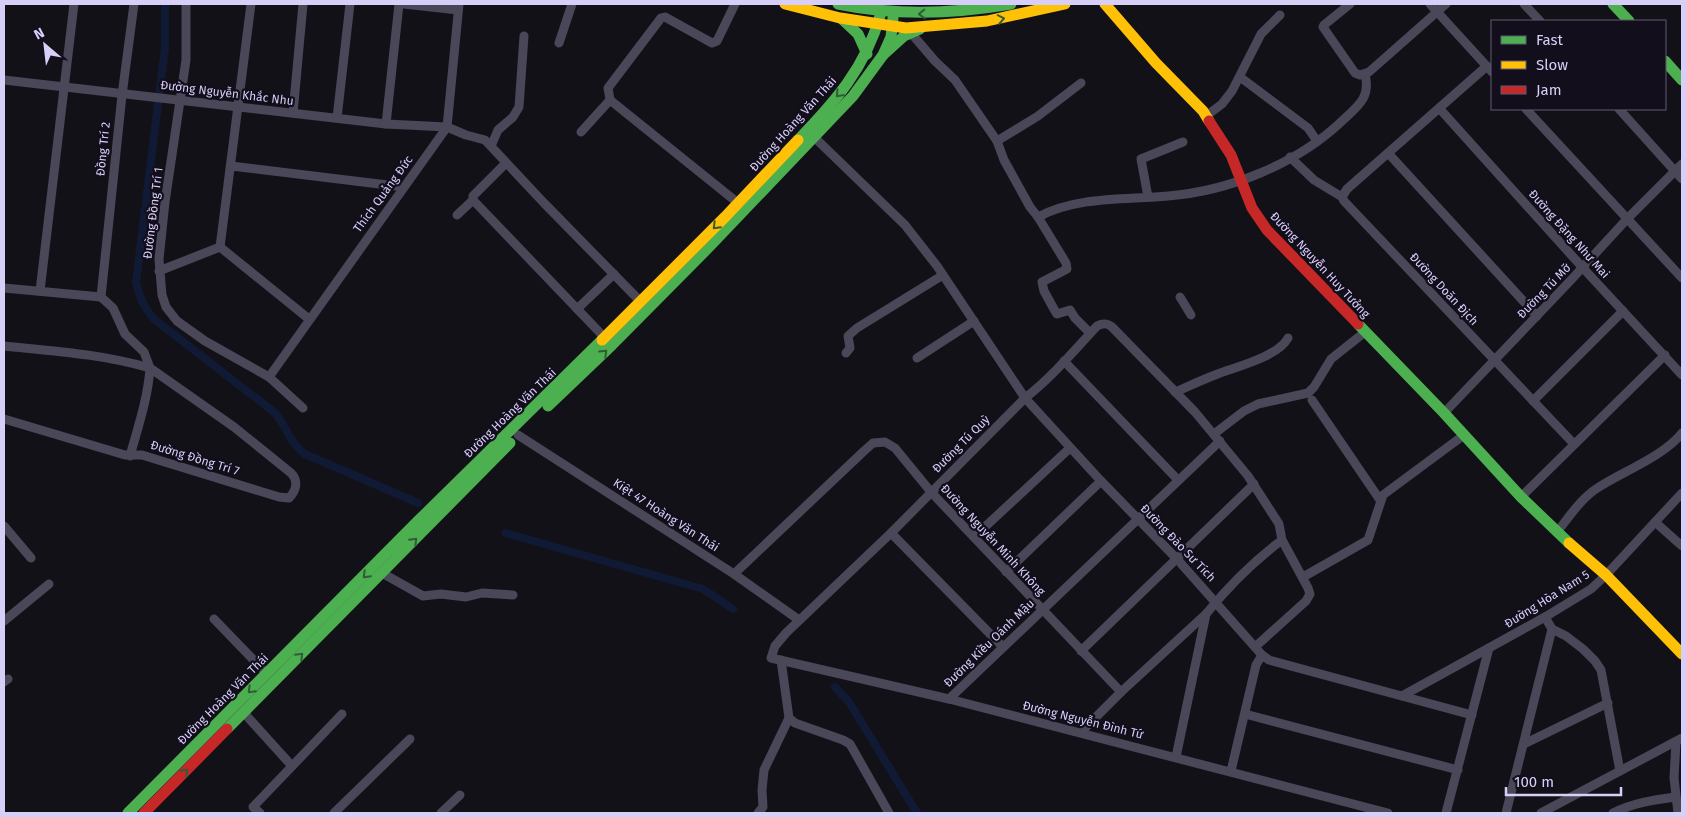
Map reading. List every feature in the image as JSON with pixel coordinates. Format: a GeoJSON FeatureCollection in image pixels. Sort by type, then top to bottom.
{"type":"FeatureCollection","features":[{"type":"Feature","properties":{"kind":"main road"},"geometry":{"type":"LineString","coordinates":[[785,4],[840,18],[906,28],[986,21],[1065,4]]}},
{"type":"Feature","properties":{"kind":"main road"},"geometry":{"type":"LineString","coordinates":[[838,4],[881,12],[908,14],[952,8],[984,9],[1011,4]]}},
{"type":"Feature","properties":{"kind":"main road","name":"Đường Nguyễn Huy Tưởng"},"geometry":{"type":"LineString","coordinates":[[1105,4],[1156,63],[1203,111],[1231,155],[1254,212],[1267,230],[1444,413],[1521,497],[1606,575],[1682,654]]}},
{"type":"Feature","properties":{"kind":"main road"},"geometry":{"type":"LineString","coordinates":[[1613,4],[1628,20]]}},
{"type":"Feature","properties":{"kind":"main road","name":"Đường Hoàng Văn Thái"},"geometry":{"type":"LineString","coordinates":[[149,808],[267,674],[466,481],[738,203],[846,86],[867,54],[875,37],[881,12]]}},
{"type":"Feature","properties":{"kind":"main road","name":"Đường Hoàng Văn Thái"},"geometry":{"type":"LineString","coordinates":[[128,813],[149,808],[382,574],[466,481],[518,435],[612,345],[740,215],[853,96],[883,55],[891,37],[893,13]]}},
{"type":"Feature","properties":{"kind":"main road"},"geometry":{"type":"LineString","coordinates":[[840,18],[852,25],[861,38],[867,54]]}},
{"type":"Feature","properties":{"kind":"main road"},"geometry":{"type":"LineString","coordinates":[[883,55],[904,36],[929,26]]}},
{"type":"Feature","properties":{"kind":"main road"},"geometry":{"type":"LineString","coordinates":[[1666,62],[1682,80]]}},
{"type":"Feature","properties":{"kind":"street"},"geometry":{"type":"LineString","coordinates":[[40,290],[74,4]]}},
{"type":"Feature","properties":{"kind":"street","name":"Đồng Trí 2"},"geometry":{"type":"LineString","coordinates":[[101,297],[122,94],[134,4]]}},
{"type":"Feature","properties":{"kind":"street","name":"Đường Đồng Trí 1"},"geometry":{"type":"LineString","coordinates":[[186,4],[186,60],[178,99],[165,202],[159,259],[161,290],[166,307],[178,321],[205,341],[269,377],[303,408]]}},
{"type":"Feature","properties":{"kind":"street"},"geometry":{"type":"LineString","coordinates":[[220,247],[251,4]]}},
{"type":"Feature","properties":{"kind":"street"},"geometry":{"type":"LineString","coordinates":[[293,114],[303,4]]}},
{"type":"Feature","properties":{"kind":"street"},"geometry":{"type":"LineString","coordinates":[[337,118],[350,4]]}},
{"type":"Feature","properties":{"kind":"street"},"geometry":{"type":"LineString","coordinates":[[386,124],[399,4]]}},
{"type":"Feature","properties":{"kind":"street"},"geometry":{"type":"LineString","coordinates":[[404,4],[458,7]]}},
{"type":"Feature","properties":{"kind":"street"},"geometry":{"type":"LineString","coordinates":[[558,43],[572,4]]}},
{"type":"Feature","properties":{"kind":"street"},"geometry":{"type":"LineString","coordinates":[[735,4],[717,41],[712,43],[665,17],[661,18],[608,88],[608,95],[610,100],[738,203]]}},
{"type":"Feature","properties":{"kind":"street"},"geometry":{"type":"LineString","coordinates":[[1350,4],[1324,25],[1324,30],[1355,73],[1360,75],[1367,73],[1446,4]]}},
{"type":"Feature","properties":{"kind":"street"},"geometry":{"type":"LineString","coordinates":[[1342,197],[1347,189],[1439,108],[1490,69],[1430,4]]}},
{"type":"Feature","properties":{"kind":"street"},"geometry":{"type":"LineString","coordinates":[[1524,4],[1539,20]]}},
{"type":"Feature","properties":{"kind":"street","name":"Thích Quảng Đức"},"geometry":{"type":"LineString","coordinates":[[269,377],[447,126],[458,7]]}},
{"type":"Feature","properties":{"kind":"street"},"geometry":{"type":"LineString","coordinates":[[1206,116],[1226,99],[1240,77],[1261,34],[1280,16]]}},
{"type":"Feature","properties":{"kind":"street"},"geometry":{"type":"LineString","coordinates":[[911,33],[935,61],[955,80],[997,141],[1004,160],[1030,208],[1038,217],[1066,263],[1067,269],[1043,280],[1042,287],[1056,313],[1070,310],[1090,333]]}},
{"type":"Feature","properties":{"kind":"street"},"geometry":{"type":"LineString","coordinates":[[491,146],[498,130],[513,118],[519,107],[524,36]]}},
{"type":"Feature","properties":{"kind":"street"},"geometry":{"type":"LineString","coordinates":[[1038,217],[1053,209],[1080,203],[1169,196],[1222,188],[1240,179],[1272,168],[1317,141],[1337,126],[1359,105],[1366,92],[1367,73]]}},
{"type":"Feature","properties":{"kind":"street"},"geometry":{"type":"LineString","coordinates":[[1240,77],[1308,128],[1317,141]]}},
{"type":"Feature","properties":{"kind":"street","name":"Đường Nguyễn Khắc Nhu"},"geometry":{"type":"LineString","coordinates":[[4,80],[386,124],[447,126]]}},
{"type":"Feature","properties":{"kind":"street"},"geometry":{"type":"LineString","coordinates":[[997,141],[1038,116],[1081,83]]}},
{"type":"Feature","properties":{"kind":"street"},"geometry":{"type":"LineString","coordinates":[[581,132],[610,100]]}},
{"type":"Feature","properties":{"kind":"street","name":"Đường Đặng Như Mai"},"geometry":{"type":"LineString","coordinates":[[1439,108],[1682,375]]}},
{"type":"Feature","properties":{"kind":"street"},"geometry":{"type":"LineString","coordinates":[[1527,110],[1682,278]]}},
{"type":"Feature","properties":{"kind":"street"},"geometry":{"type":"LineString","coordinates":[[1620,110],[1682,179]]}},
{"type":"Feature","properties":{"kind":"street"},"geometry":{"type":"LineString","coordinates":[[447,126],[466,136],[485,140],[641,302]]}},
{"type":"Feature","properties":{"kind":"street","name":"Đường Đào Sư Tích"},"geometry":{"type":"LineString","coordinates":[[814,137],[905,225],[943,275],[1025,398],[1101,481],[1177,559],[1262,655],[1269,660],[1472,716]]}},
{"type":"Feature","properties":{"kind":"street"},"geometry":{"type":"LineString","coordinates":[[1148,197],[1141,158],[1184,142]]}},
{"type":"Feature","properties":{"kind":"street"},"geometry":{"type":"LineString","coordinates":[[1388,153],[1537,316]]}},
{"type":"Feature","properties":{"kind":"street","name":"Đường Doãn Địch"},"geometry":{"type":"LineString","coordinates":[[1290,157],[1314,180],[1342,197],[1574,444]]}},
{"type":"Feature","properties":{"kind":"street"},"geometry":{"type":"LineString","coordinates":[[457,215],[473,200],[473,196],[506,162]]}},
{"type":"Feature","properties":{"kind":"street","name":"Đường Tú Mỡ"},"geometry":{"type":"LineString","coordinates":[[1444,413],[1682,164]]}},
{"type":"Feature","properties":{"kind":"street"},"geometry":{"type":"LineString","coordinates":[[231,166],[404,187]]}},
{"type":"Feature","properties":{"kind":"street"},"geometry":{"type":"LineString","coordinates":[[473,200],[605,338]]}},
{"type":"Feature","properties":{"kind":"street"},"geometry":{"type":"LineString","coordinates":[[159,272],[220,247]]}},
{"type":"Feature","properties":{"kind":"street"},"geometry":{"type":"LineString","coordinates":[[220,247],[309,320]]}},
{"type":"Feature","properties":{"kind":"street"},"geometry":{"type":"LineString","coordinates":[[577,309],[614,274]]}},
{"type":"Feature","properties":{"kind":"street"},"geometry":{"type":"LineString","coordinates":[[846,353],[850,348],[847,340],[849,334],[943,275]]}},
{"type":"Feature","properties":{"kind":"street"},"geometry":{"type":"LineString","coordinates":[[4,288],[101,297],[113,308],[125,334],[144,352],[150,368],[140,420],[130,456]]}},
{"type":"Feature","properties":{"kind":"street"},"geometry":{"type":"LineString","coordinates":[[1180,297],[1191,315]]}},
{"type":"Feature","properties":{"kind":"street"},"geometry":{"type":"LineString","coordinates":[[1533,401],[1623,311]]}},
{"type":"Feature","properties":{"kind":"street"},"geometry":{"type":"LineString","coordinates":[[917,358],[974,321]]}},
{"type":"Feature","properties":{"kind":"street","name":"Đường Tú Quỳ"},"geometry":{"type":"LineString","coordinates":[[771,658],[774,646],[799,620],[891,533],[1097,326],[1102,324],[1108,324],[1112,327],[1217,437],[1254,484],[1279,524],[1282,540],[1310,592],[1308,599],[1255,647]]}},
{"type":"Feature","properties":{"kind":"street","name":"Đường Kiều Oánh Mậu"},"geometry":{"type":"LineString","coordinates":[[949,699],[1178,480],[1217,437],[1244,411],[1258,404],[1308,394],[1331,359],[1365,332]]}},
{"type":"Feature","properties":{"kind":"street"},"geometry":{"type":"LineString","coordinates":[[1175,392],[1269,354],[1286,343],[1288,338]]}},
{"type":"Feature","properties":{"kind":"street"},"geometry":{"type":"LineString","coordinates":[[4,346],[90,355],[122,360],[150,368]]}},
{"type":"Feature","properties":{"kind":"street"},"geometry":{"type":"LineString","coordinates":[[1521,497],[1664,355]]}},
{"type":"Feature","properties":{"kind":"street"},"geometry":{"type":"LineString","coordinates":[[1064,361],[1178,480]]}},
{"type":"Feature","properties":{"kind":"street","name":"Đường Đồng Trí 7"},"geometry":{"type":"LineString","coordinates":[[4,419],[130,456],[142,455],[279,497],[288,498],[295,489],[295,476],[234,427],[150,368]]}},
{"type":"Feature","properties":{"kind":"street"},"geometry":{"type":"LineString","coordinates":[[1312,400],[1380,500]]}},
{"type":"Feature","properties":{"kind":"street"},"geometry":{"type":"LineString","coordinates":[[1557,532],[1583,500],[1598,488],[1660,452],[1676,441],[1682,433]]}},
{"type":"Feature","properties":{"kind":"street","name":"Kiệt 47 Hoàng Văn Thái"},"geometry":{"type":"LineString","coordinates":[[518,435],[734,574],[799,620]]}},
{"type":"Feature","properties":{"kind":"street"},"geometry":{"type":"LineString","coordinates":[[1303,577],[1368,540],[1383,495],[1464,435]]}},
{"type":"Feature","properties":{"kind":"street","name":"Đường Nguyễn Minh Không"},"geometry":{"type":"LineString","coordinates":[[734,574],[873,443],[885,442],[895,448],[931,492],[1121,692]]}},
{"type":"Feature","properties":{"kind":"street"},"geometry":{"type":"LineString","coordinates":[[974,537],[1070,448]]}},
{"type":"Feature","properties":{"kind":"street"},"geometry":{"type":"LineString","coordinates":[[1006,572],[1101,481]]}},
{"type":"Feature","properties":{"kind":"street"},"geometry":{"type":"LineString","coordinates":[[1081,651],[1254,484]]}},
{"type":"Feature","properties":{"kind":"street","name":"Đường Hòa Nam 5"},"geometry":{"type":"LineString","coordinates":[[1402,696],[1545,617],[1591,589],[1682,493]]}},
{"type":"Feature","properties":{"kind":"street"},"geometry":{"type":"LineString","coordinates":[[1656,522],[1682,546]]}},
{"type":"Feature","properties":{"kind":"street"},"geometry":{"type":"LineString","coordinates":[[4,526],[31,558]]}},
{"type":"Feature","properties":{"kind":"street"},"geometry":{"type":"LineString","coordinates":[[891,533],[1003,647]]}},
{"type":"Feature","properties":{"kind":"street"},"geometry":{"type":"LineString","coordinates":[[1081,732],[1121,692],[1206,614],[1261,557],[1282,540]]}},
{"type":"Feature","properties":{"kind":"street"},"geometry":{"type":"LineString","coordinates":[[382,574],[423,596],[441,594],[466,597],[482,594],[513,595]]}},
{"type":"Feature","properties":{"kind":"street"},"geometry":{"type":"LineString","coordinates":[[4,621],[49,584]]}},
{"type":"Feature","properties":{"kind":"street"},"geometry":{"type":"LineString","coordinates":[[1176,757],[1206,614]]}},
{"type":"Feature","properties":{"kind":"street"},"geometry":{"type":"LineString","coordinates":[[1545,617],[1552,629],[1566,636],[1595,661],[1601,670],[1620,771]]}},
{"type":"Feature","properties":{"kind":"street"},"geometry":{"type":"LineString","coordinates":[[214,618],[267,674]]}},
{"type":"Feature","properties":{"kind":"street"},"geometry":{"type":"LineString","coordinates":[[1506,813],[1552,629]]}},
{"type":"Feature","properties":{"kind":"street"},"geometry":{"type":"LineString","coordinates":[[1446,813],[1489,648]]}},
{"type":"Feature","properties":{"kind":"street"},"geometry":{"type":"LineString","coordinates":[[1231,772],[1256,665],[1262,655]]}},
{"type":"Feature","properties":{"kind":"street","name":"Đường Nguyễn Đình Tứ"},"geometry":{"type":"LineString","coordinates":[[771,658],[1081,732],[1373,811],[1388,813]]}},
{"type":"Feature","properties":{"kind":"street"},"geometry":{"type":"LineString","coordinates":[[762,811],[764,770],[789,718],[781,660]]}},
{"type":"Feature","properties":{"kind":"street"},"geometry":{"type":"LineString","coordinates":[[1524,744],[1608,703]]}},
{"type":"Feature","properties":{"kind":"street"},"geometry":{"type":"LineString","coordinates":[[244,713],[292,766]]}},
{"type":"Feature","properties":{"kind":"street"},"geometry":{"type":"LineString","coordinates":[[260,813],[253,807],[342,714]]}},
{"type":"Feature","properties":{"kind":"street"},"geometry":{"type":"LineString","coordinates":[[1245,714],[1458,770]]}},
{"type":"Feature","properties":{"kind":"street"},"geometry":{"type":"LineString","coordinates":[[789,718],[795,723],[850,744],[889,813]]}},
{"type":"Feature","properties":{"kind":"street"},"geometry":{"type":"LineString","coordinates":[[334,813],[410,739]]}},
{"type":"Feature","properties":{"kind":"street"},"geometry":{"type":"LineString","coordinates":[[1541,813],[1679,740]]}},
{"type":"Feature","properties":{"kind":"street"},"geometry":{"type":"LineString","coordinates":[[1678,813],[1674,778],[1679,740]]}},
{"type":"Feature","properties":{"kind":"street"},"geometry":{"type":"LineString","coordinates":[[441,813],[460,795]]}},
{"type":"Feature","properties":{"kind":"street"},"geometry":{"type":"LineString","coordinates":[[1613,813],[1626,806],[1641,802],[1675,797]]}},
{"type":"Feature","properties":{"kind":"waterway"},"geometry":{"type":"LineString","coordinates":[[165,4],[165,48],[136,282],[142,302],[154,319],[275,413],[292,440],[305,454],[418,503]]}},
{"type":"Feature","properties":{"kind":"waterway"},"geometry":{"type":"LineString","coordinates":[[506,533],[703,589],[733,609]]}},
{"type":"Feature","properties":{"kind":"waterway"},"geometry":{"type":"LineString","coordinates":[[835,687],[849,702],[917,813]]}},
{"type":"Feature","properties":{"kind":"traffic: fast"},"geometry":{"type":"LineString","coordinates":[[838,4],[903,12],[946,12],[1011,4]]}},
{"type":"Feature","properties":{"kind":"traffic: fast"},"geometry":{"type":"LineString","coordinates":[[1613,4],[1628,20]]}},
{"type":"Feature","properties":{"kind":"traffic: fast"},"geometry":{"type":"LineString","coordinates":[[798,140],[836,98],[857,68],[874,35],[880,16]]}},
{"type":"Feature","properties":{"kind":"traffic: fast"},"geometry":{"type":"LineString","coordinates":[[548,406],[612,345],[711,245],[853,96],[883,55],[891,37],[893,18]]}},
{"type":"Feature","properties":{"kind":"traffic: fast"},"geometry":{"type":"LineString","coordinates":[[842,19],[858,34],[867,54]]}},
{"type":"Feature","properties":{"kind":"traffic: fast"},"geometry":{"type":"LineString","coordinates":[[883,55],[904,36],[920,29]]}},
{"type":"Feature","properties":{"kind":"traffic: fast"},"geometry":{"type":"LineString","coordinates":[[1666,62],[1682,80]]}},
{"type":"Feature","properties":{"kind":"traffic: fast"},"geometry":{"type":"LineString","coordinates":[[1358,324],[1444,413],[1521,497],[1569,543]]}},
{"type":"Feature","properties":{"kind":"traffic: fast"},"geometry":{"type":"LineString","coordinates":[[128,813],[418,521],[602,340]]}},
{"type":"Feature","properties":{"kind":"traffic: fast"},"geometry":{"type":"LineString","coordinates":[[227,729],[510,443]]}},
{"type":"Feature","properties":{"kind":"traffic: slow"},"geometry":{"type":"LineString","coordinates":[[785,4],[840,18],[906,28],[987,21],[1065,4]]}},
{"type":"Feature","properties":{"kind":"traffic: slow"},"geometry":{"type":"LineString","coordinates":[[1105,4],[1156,63],[1203,111],[1209,121]]}},
{"type":"Feature","properties":{"kind":"traffic: slow"},"geometry":{"type":"LineString","coordinates":[[602,340],[725,217],[798,140]]}},
{"type":"Feature","properties":{"kind":"traffic: slow"},"geometry":{"type":"LineString","coordinates":[[1569,543],[1606,575],[1682,654]]}},
{"type":"Feature","properties":{"kind":"traffic: jam"},"geometry":{"type":"LineString","coordinates":[[1209,121],[1231,155],[1252,208],[1267,230],[1358,324]]}},
{"type":"Feature","properties":{"kind":"traffic: jam"},"geometry":{"type":"LineString","coordinates":[[144,813],[227,729]]}}]}
